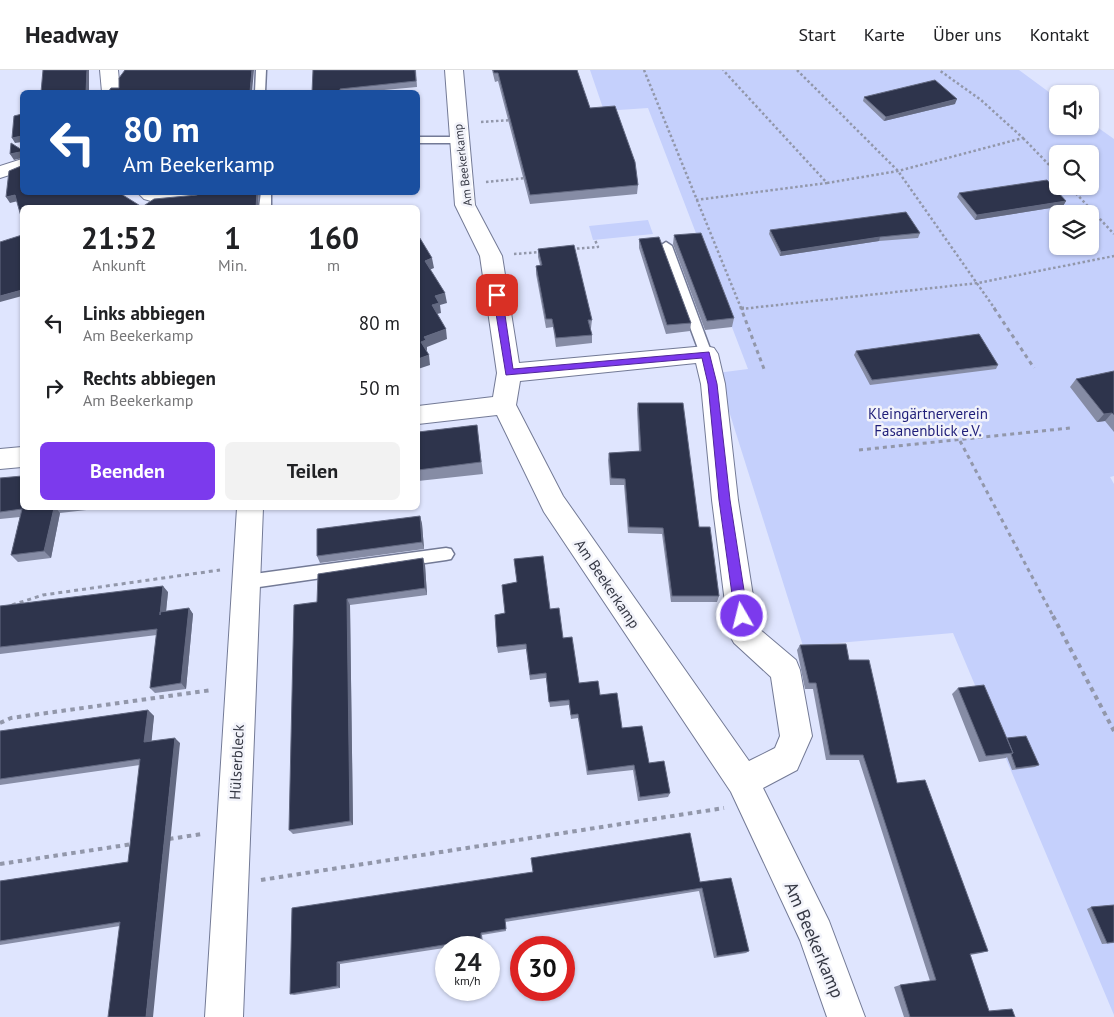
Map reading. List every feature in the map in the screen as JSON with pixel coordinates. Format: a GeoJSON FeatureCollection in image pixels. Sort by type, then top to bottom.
{"type":"FeatureCollection","features":[{"type":"Feature","properties":{"kind":"street"},"geometry":{"type":"LineString","coordinates":[[109,70],[108,78],[111,90]]}},
{"type":"Feature","properties":{"kind":"street","name":"Am Beekerkamp"},"geometry":{"type":"LineString","coordinates":[[454,70],[465,205],[491,256],[509,373],[504,405],[553,504],[748,792],[816,934],[846,1017]]}},
{"type":"Feature","properties":{"kind":"street"},"geometry":{"type":"LineString","coordinates":[[0,172],[20,166]]}},
{"type":"Feature","properties":{"kind":"street"},"geometry":{"type":"LineString","coordinates":[[509,373],[706,354],[712,384],[725,500],[744,634],[785,670],[796,736],[786,759],[748,792]]}},
{"type":"Feature","properties":{"kind":"street"},"geometry":{"type":"LineString","coordinates":[[420,415],[504,405]]}},
{"type":"Feature","properties":{"kind":"street"},"geometry":{"type":"LineString","coordinates":[[0,459],[20,457]]}},
{"type":"Feature","properties":{"kind":"street","name":"Hülserbleck"},"geometry":{"type":"LineString","coordinates":[[224,1017],[250,510]]}},
{"type":"Feature","properties":{"kind":"lane"},"geometry":{"type":"LineString","coordinates":[[260,90],[261,70]]}},
{"type":"Feature","properties":{"kind":"lane"},"geometry":{"type":"LineString","coordinates":[[420,140],[458,132]]}},
{"type":"Feature","properties":{"kind":"lane"},"geometry":{"type":"LineString","coordinates":[[666,246],[706,354]]}},
{"type":"Feature","properties":{"kind":"lane"},"geometry":{"type":"LineString","coordinates":[[246,574],[446,554]]}},
{"type":"Feature","properties":{"kind":"path"},"geometry":{"type":"LineString","coordinates":[[644,70],[764,369]]}},
{"type":"Feature","properties":{"kind":"path"},"geometry":{"type":"LineString","coordinates":[[723,70],[827,183]]}},
{"type":"Feature","properties":{"kind":"path"},"geometry":{"type":"LineString","coordinates":[[797,70],[898,172],[978,283],[1034,368]]}},
{"type":"Feature","properties":{"kind":"path"},"geometry":{"type":"LineString","coordinates":[[938,70],[981,100],[1049,165]]}},
{"type":"Feature","properties":{"kind":"path"},"geometry":{"type":"LineString","coordinates":[[458,132],[514,120]]}},
{"type":"Feature","properties":{"kind":"path"},"geometry":{"type":"LineString","coordinates":[[696,200],[898,172],[1023,138]]}},
{"type":"Feature","properties":{"kind":"path"},"geometry":{"type":"LineString","coordinates":[[463,184],[531,178]]}},
{"type":"Feature","properties":{"kind":"path"},"geometry":{"type":"LineString","coordinates":[[1077,195],[1114,234]]}},
{"type":"Feature","properties":{"kind":"path"},"geometry":{"type":"LineString","coordinates":[[569,249],[598,247],[595,240]]}},
{"type":"Feature","properties":{"kind":"path"},"geometry":{"type":"LineString","coordinates":[[491,256],[549,251]]}},
{"type":"Feature","properties":{"kind":"path"},"geometry":{"type":"LineString","coordinates":[[741,308],[978,283],[1114,256]]}},
{"type":"Feature","properties":{"kind":"path"},"geometry":{"type":"LineString","coordinates":[[860,450],[1070,428]]}},
{"type":"Feature","properties":{"kind":"path"},"geometry":{"type":"LineString","coordinates":[[960,441],[1114,731]]}},
{"type":"Feature","properties":{"kind":"path"},"geometry":{"type":"LineString","coordinates":[[12,605],[43,595],[246,574]]}},
{"type":"Feature","properties":{"kind":"path"},"geometry":{"type":"LineString","coordinates":[[0,723],[11,718],[241,686]]}},
{"type":"Feature","properties":{"kind":"path"},"geometry":{"type":"LineString","coordinates":[[231,884],[748,792]]}},
{"type":"Feature","properties":{"kind":"path"},"geometry":{"type":"LineString","coordinates":[[166,840],[234,830]]}},
{"type":"Feature","properties":{"kind":"path"},"geometry":{"type":"LineString","coordinates":[[0,864],[136,844]]}},
{"type":"Feature","properties":{"kind":"green space","name":"Kleingärtnerverein Fasanenblick e.V."},"geometry":{"type":"Polygon","coordinates":[[[590,70],[1019,70],[1049,92],[1049,135],[1099,135],[1099,128],[1114,139],[1114,476],[1110,477],[1114,484],[1114,1015],[953,633],[803,646],[717,373],[748,369],[648,108],[604,111],[590,70]]]}},
{"type":"Feature","properties":{"kind":"green space"},"geometry":{"type":"Polygon","coordinates":[[[648,220],[653,234],[593,240],[589,226],[648,220]]]}},
{"type":"Feature","properties":{"kind":"building"},"geometry":{"type":"Polygon","coordinates":[[[43,70],[87,70],[86,90],[41,90],[43,70]]]}},
{"type":"Feature","properties":{"kind":"building"},"geometry":{"type":"Polygon","coordinates":[[[125,70],[252,70],[250,90],[110,90],[111,88],[119,88],[119,78],[125,70]]]}},
{"type":"Feature","properties":{"kind":"building"},"geometry":{"type":"Polygon","coordinates":[[[313,70],[415,70],[416,81],[340,90],[312,90],[313,70]]]}},
{"type":"Feature","properties":{"kind":"building"},"geometry":{"type":"Polygon","coordinates":[[[493,70],[577,70],[590,108],[615,106],[635,162],[638,185],[530,195],[498,73],[494,73],[493,70]]]}},
{"type":"Feature","properties":{"kind":"building"},"geometry":{"type":"Polygon","coordinates":[[[935,80],[957,99],[886,117],[864,97],[935,80]]]}},
{"type":"Feature","properties":{"kind":"building"},"geometry":{"type":"Polygon","coordinates":[[[20,114],[20,136],[12,138],[14,116],[20,114]]]}},
{"type":"Feature","properties":{"kind":"building"},"geometry":{"type":"Polygon","coordinates":[[[11,143],[20,149],[20,152],[10,154],[11,143]]]}},
{"type":"Feature","properties":{"kind":"building"},"geometry":{"type":"Polygon","coordinates":[[[20,166],[20,195],[123,195],[139,205],[20,205],[20,213],[15,195],[6,197],[9,171],[20,166]]]}},
{"type":"Feature","properties":{"kind":"building"},"geometry":{"type":"Polygon","coordinates":[[[1047,180],[1049,182],[1049,195],[1061,195],[1066,201],[977,215],[959,193],[1047,180]]]}},
{"type":"Feature","properties":{"kind":"building"},"geometry":{"type":"Polygon","coordinates":[[[197,195],[257,195],[256,205],[145,205],[154,199],[197,195]]]}},
{"type":"Feature","properties":{"kind":"building"},"geometry":{"type":"Polygon","coordinates":[[[906,212],[920,233],[781,252],[770,230],[906,212]]]}},
{"type":"Feature","properties":{"kind":"building"},"geometry":{"type":"Polygon","coordinates":[[[701,233],[734,318],[707,321],[674,235],[701,233]]]}},
{"type":"Feature","properties":{"kind":"building"},"geometry":{"type":"Polygon","coordinates":[[[20,236],[20,291],[0,296],[0,242],[20,236]]]}},
{"type":"Feature","properties":{"kind":"building"},"geometry":{"type":"Polygon","coordinates":[[[659,237],[691,323],[667,325],[639,239],[659,237]]]}},
{"type":"Feature","properties":{"kind":"building"},"geometry":{"type":"Polygon","coordinates":[[[420,238],[432,258],[425,261],[445,293],[435,296],[439,303],[432,305],[446,329],[424,337],[426,340],[421,342],[429,355],[420,358],[420,238]]]}},
{"type":"Feature","properties":{"kind":"building"},"geometry":{"type":"Polygon","coordinates":[[[574,245],[592,320],[588,320],[592,335],[556,338],[552,319],[546,319],[536,266],[542,265],[538,249],[574,245]]]}},
{"type":"Feature","properties":{"kind":"building"},"geometry":{"type":"Polygon","coordinates":[[[979,334],[998,365],[872,380],[856,351],[979,334]]]}},
{"type":"Feature","properties":{"kind":"building"},"geometry":{"type":"Polygon","coordinates":[[[1114,371],[1114,415],[1112,413],[1104,414],[1076,379],[1114,371]]]}},
{"type":"Feature","properties":{"kind":"building"},"geometry":{"type":"Polygon","coordinates":[[[638,403],[683,403],[699,527],[710,527],[719,596],[672,596],[663,528],[629,527],[625,479],[611,478],[609,453],[641,451],[638,403]]]}},
{"type":"Feature","properties":{"kind":"building"},"geometry":{"type":"Polygon","coordinates":[[[477,425],[481,462],[420,470],[420,432],[477,425]]]}},
{"type":"Feature","properties":{"kind":"building"},"geometry":{"type":"Polygon","coordinates":[[[20,476],[20,509],[0,512],[0,478],[20,476]]]}},
{"type":"Feature","properties":{"kind":"building"},"geometry":{"type":"Polygon","coordinates":[[[22,510],[54,510],[44,551],[11,555],[22,510]]]}},
{"type":"Feature","properties":{"kind":"building"},"geometry":{"type":"Polygon","coordinates":[[[420,516],[422,542],[317,556],[317,529],[420,516]]]}},
{"type":"Feature","properties":{"kind":"building"},"geometry":{"type":"Polygon","coordinates":[[[543,556],[550,609],[559,608],[563,638],[572,637],[579,683],[598,681],[600,695],[617,693],[622,728],[642,726],[649,763],[664,761],[670,793],[640,797],[634,765],[588,771],[578,714],[571,715],[569,700],[549,702],[546,673],[530,675],[526,644],[497,647],[495,615],[505,613],[502,585],[517,582],[514,559],[543,556]]]}},
{"type":"Feature","properties":{"kind":"building"},"geometry":{"type":"Polygon","coordinates":[[[423,558],[425,588],[347,599],[350,821],[289,830],[294,605],[317,602],[318,574],[423,558]]]}},
{"type":"Feature","properties":{"kind":"building"},"geometry":{"type":"Polygon","coordinates":[[[163,586],[160,612],[189,608],[181,683],[150,688],[157,629],[0,647],[0,606],[163,586]]]}},
{"type":"Feature","properties":{"kind":"building"},"geometry":{"type":"Polygon","coordinates":[[[846,644],[849,660],[869,660],[897,783],[925,780],[988,951],[970,954],[989,1011],[1012,1009],[1015,1017],[910,1017],[900,985],[936,980],[863,755],[830,755],[816,683],[809,683],[800,645],[846,644]]]}},
{"type":"Feature","properties":{"kind":"building"},"geometry":{"type":"Polygon","coordinates":[[[984,685],[1013,753],[986,756],[958,688],[984,685]]]}},
{"type":"Feature","properties":{"kind":"building"},"geometry":{"type":"Polygon","coordinates":[[[148,710],[144,742],[175,738],[146,1017],[108,1017],[120,922],[0,941],[0,881],[128,862],[140,759],[0,779],[0,731],[148,710]]]}},
{"type":"Feature","properties":{"kind":"building"},"geometry":{"type":"Polygon","coordinates":[[[1026,736],[1039,765],[1016,768],[1007,738],[1026,736]]]}},
{"type":"Feature","properties":{"kind":"building"},"geometry":{"type":"Polygon","coordinates":[[[690,833],[700,882],[731,878],[749,951],[717,956],[702,888],[505,919],[506,929],[481,933],[481,936],[435,936],[435,946],[337,962],[337,986],[290,994],[292,908],[533,872],[531,858],[690,833]]]}},
{"type":"Feature","properties":{"kind":"building"},"geometry":{"type":"Polygon","coordinates":[[[1114,905],[1114,942],[1107,943],[1091,907],[1114,905]]]}},
{"type":"Feature","properties":{"kind":"route"},"geometry":{"type":"LineString","coordinates":[[497,295],[509,373],[706,354],[712,384],[725,500],[742,616]]}}]}
